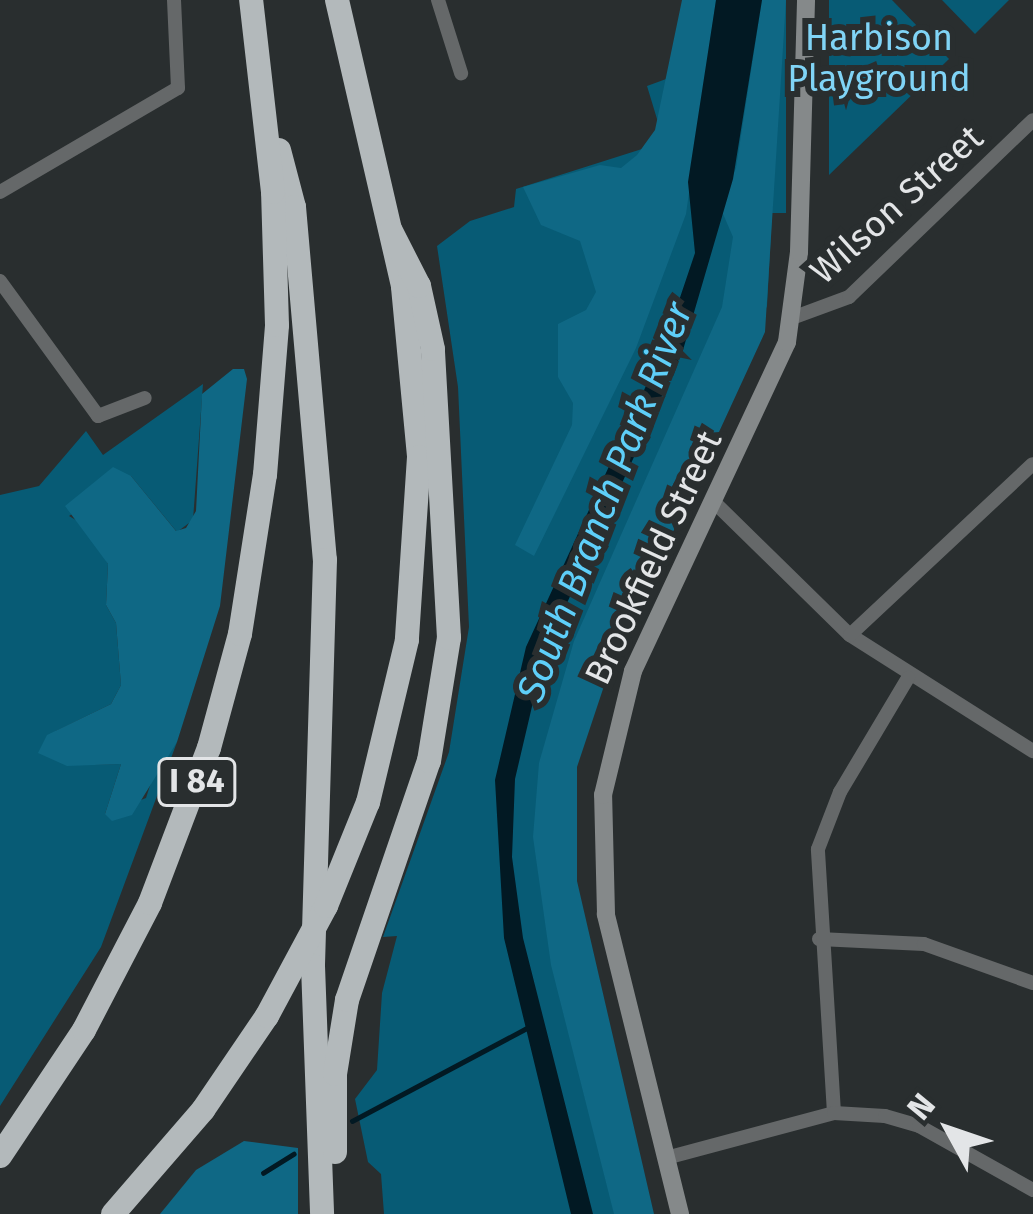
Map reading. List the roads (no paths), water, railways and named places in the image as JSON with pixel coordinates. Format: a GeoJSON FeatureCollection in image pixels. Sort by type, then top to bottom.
{"type":"FeatureCollection","features":[{"type":"Feature","properties":{"kind":"highway"},"geometry":{"type":"LineString","coordinates":[[251,0],[267,126],[290,184],[288,268],[308,348],[325,560],[313,951],[322,1214]]}},
{"type":"Feature","properties":{"kind":"highway"},"geometry":{"type":"LineString","coordinates":[[337,0],[388,222],[412,290],[441,425],[449,638],[432,747],[342,1025],[334,1104],[339,1214]]}},
{"type":"Feature","properties":{"kind":"highway","name":"I 84"},"geometry":{"type":"LineString","coordinates":[[0,1156],[117,970],[201,772],[248,592],[288,268]]}},
{"type":"Feature","properties":{"kind":"highway"},"geometry":{"type":"LineString","coordinates":[[113,1214],[202,1110],[267,1016],[326,906],[368,802],[401,675],[417,551],[412,290]]}},
{"type":"Feature","properties":{"kind":"street"},"geometry":{"type":"LineString","coordinates":[[0,192],[178,88],[174,0]]}},
{"type":"Feature","properties":{"kind":"street"},"geometry":{"type":"LineString","coordinates":[[438,0],[461,73]]}},
{"type":"Feature","properties":{"kind":"street","name":"Brookfield Street"},"geometry":{"type":"LineString","coordinates":[[680,1214],[609,928],[601,826],[622,700],[770,388],[792,318],[806,0]]}},
{"type":"Feature","properties":{"kind":"street","name":"Wilson Street"},"geometry":{"type":"LineString","coordinates":[[792,318],[849,297],[1033,120]]}},
{"type":"Feature","properties":{"kind":"street"},"geometry":{"type":"LineString","coordinates":[[0,281],[103,418],[146,398]]}},
{"type":"Feature","properties":{"kind":"street"},"geometry":{"type":"LineString","coordinates":[[850,634],[1033,464]]}},
{"type":"Feature","properties":{"kind":"street"},"geometry":{"type":"LineString","coordinates":[[714,502],[850,634],[908,678],[1033,751]]}},
{"type":"Feature","properties":{"kind":"street"},"geometry":{"type":"LineString","coordinates":[[834,1113],[817,866],[826,822],[908,678]]}},
{"type":"Feature","properties":{"kind":"street"},"geometry":{"type":"LineString","coordinates":[[819,939],[924,944],[1033,983]]}},
{"type":"Feature","properties":{"kind":"street"},"geometry":{"type":"LineString","coordinates":[[666,1158],[834,1113],[920,1126],[1033,1190]]}},
{"type":"Feature","properties":{"kind":"water","name":"South Branch Park River"},"geometry":{"type":"Polygon","coordinates":[[[716,0],[762,0],[733,179],[683,350],[545,651],[515,779],[512,857],[523,938],[593,1214],[571,1214],[504,938],[495,780],[526,647],[662,351],[695,253],[688,182],[716,0]]]}},
{"type":"Feature","properties":{"kind":"waterway"},"geometry":{"type":"LineString","coordinates":[[352,1121],[527,1028]]}},
{"type":"Feature","properties":{"kind":"waterway"},"geometry":{"type":"LineString","coordinates":[[263,1173],[293,1154]]}},
{"type":"Feature","properties":{"kind":"park label","name":"Harbison Playground"},"geometry":{"type":"Point","coordinates":[879,58]}}]}
